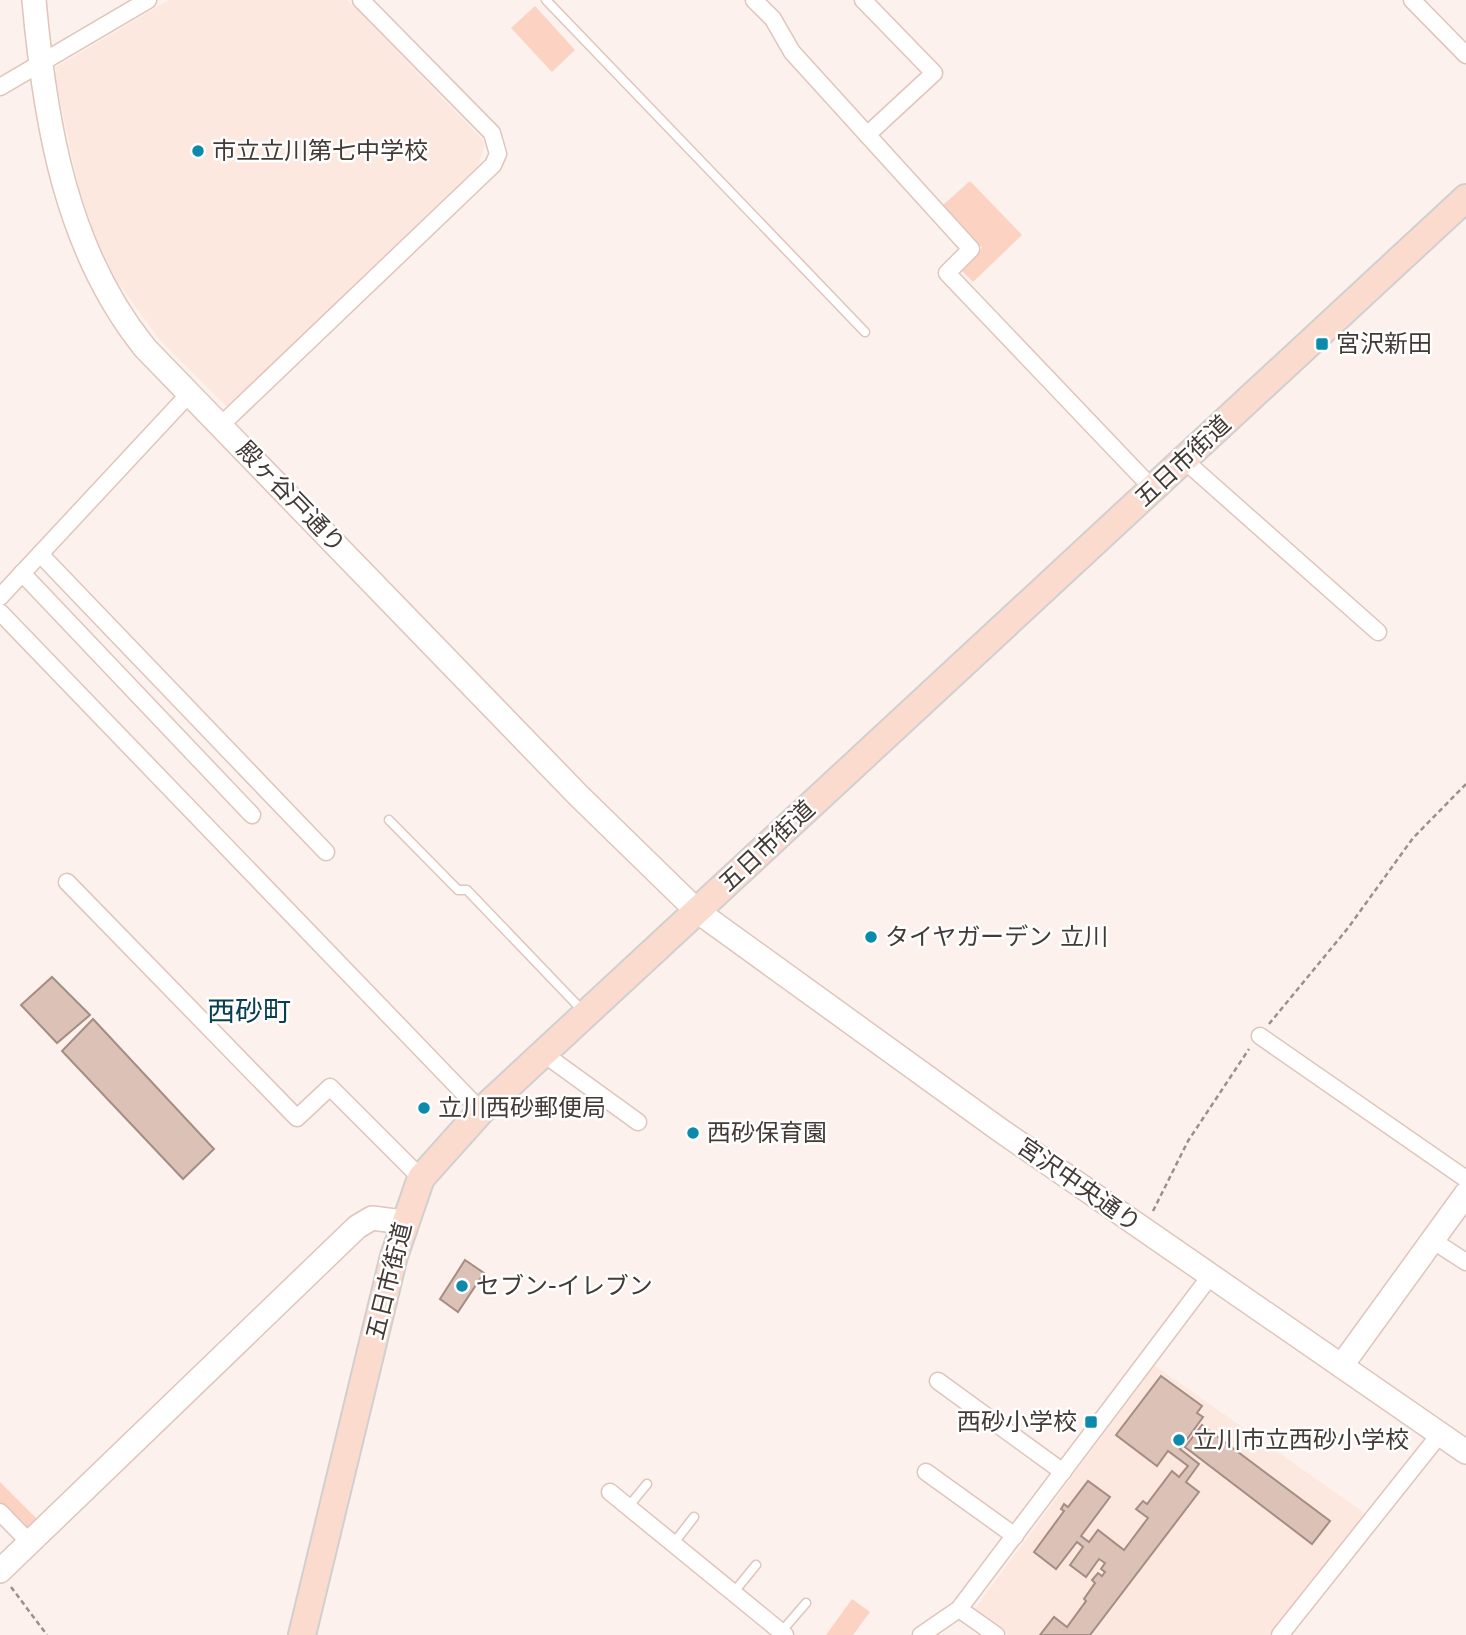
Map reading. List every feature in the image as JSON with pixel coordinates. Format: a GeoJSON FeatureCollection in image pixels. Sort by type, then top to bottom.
{"type":"FeatureCollection","features":[{"type":"Feature","properties":{"kind":"main road","name":"五日市街道"},"geometry":{"type":"LineString","coordinates":[[303,1635],[403,1222],[421,1178],[481,1111],[1466,198]]}},
{"type":"Feature","properties":{"kind":"street","name":"殿ヶ谷戸通り"},"geometry":{"type":"LineString","coordinates":[[34,0],[40,66],[68,203],[83,246],[123,320],[190,393],[578,795],[696,911]]}},
{"type":"Feature","properties":{"kind":"street"},"geometry":{"type":"LineString","coordinates":[[0,87],[40,66],[148,0]]}},
{"type":"Feature","properties":{"kind":"street"},"geometry":{"type":"LineString","coordinates":[[221,425],[493,165],[498,154],[492,133],[361,0]]}},
{"type":"Feature","properties":{"kind":"street"},"geometry":{"type":"LineString","coordinates":[[754,0],[773,19],[792,52],[971,249],[947,272],[1153,489]]}},
{"type":"Feature","properties":{"kind":"street"},"geometry":{"type":"LineString","coordinates":[[863,0],[934,73],[867,135]]}},
{"type":"Feature","properties":{"kind":"street"},"geometry":{"type":"LineString","coordinates":[[1412,0],[1466,55]]}},
{"type":"Feature","properties":{"kind":"street"},"geometry":{"type":"LineString","coordinates":[[0,597],[190,393]]}},
{"type":"Feature","properties":{"kind":"street"},"geometry":{"type":"LineString","coordinates":[[1184,460],[1378,632]]}},
{"type":"Feature","properties":{"kind":"street"},"geometry":{"type":"LineString","coordinates":[[40,554],[326,852]]}},
{"type":"Feature","properties":{"kind":"street"},"geometry":{"type":"LineString","coordinates":[[22,573],[252,814]]}},
{"type":"Feature","properties":{"kind":"street"},"geometry":{"type":"LineString","coordinates":[[0,612],[481,1111]]}},
{"type":"Feature","properties":{"kind":"street"},"geometry":{"type":"LineString","coordinates":[[212,772],[232,754]]}},
{"type":"Feature","properties":{"kind":"street"},"geometry":{"type":"LineString","coordinates":[[66,882],[297,1118],[330,1087],[421,1178]]}},
{"type":"Feature","properties":{"kind":"street","name":"宮沢中央通り"},"geometry":{"type":"LineString","coordinates":[[696,911],[1143,1230],[1466,1452]]}},
{"type":"Feature","properties":{"kind":"street"},"geometry":{"type":"LineString","coordinates":[[1260,1036],[1466,1179]]}},
{"type":"Feature","properties":{"kind":"street"},"geometry":{"type":"LineString","coordinates":[[544,1054],[638,1122]]}},
{"type":"Feature","properties":{"kind":"street"},"geometry":{"type":"LineString","coordinates":[[1342,1365],[1466,1195]]}},
{"type":"Feature","properties":{"kind":"street"},"geometry":{"type":"LineString","coordinates":[[4,1577],[30,1543],[357,1227],[372,1218],[403,1222]]}},
{"type":"Feature","properties":{"kind":"street"},"geometry":{"type":"LineString","coordinates":[[1432,1240],[1466,1262]]}},
{"type":"Feature","properties":{"kind":"street"},"geometry":{"type":"LineString","coordinates":[[921,1635],[959,1609],[1212,1275]]}},
{"type":"Feature","properties":{"kind":"street"},"geometry":{"type":"LineString","coordinates":[[938,1381],[1063,1472]]}},
{"type":"Feature","properties":{"kind":"street"},"geometry":{"type":"LineString","coordinates":[[1280,1635],[1440,1434]]}},
{"type":"Feature","properties":{"kind":"street"},"geometry":{"type":"LineString","coordinates":[[926,1472],[952,1483],[1015,1536]]}},
{"type":"Feature","properties":{"kind":"street"},"geometry":{"type":"LineString","coordinates":[[611,1492],[783,1634]]}},
{"type":"Feature","properties":{"kind":"street"},"geometry":{"type":"LineString","coordinates":[[0,1513],[30,1543]]}},
{"type":"Feature","properties":{"kind":"street"},"geometry":{"type":"LineString","coordinates":[[959,1609],[996,1635]]}},
{"type":"Feature","properties":{"kind":"lane"},"geometry":{"type":"LineString","coordinates":[[546,0],[865,332]]}},
{"type":"Feature","properties":{"kind":"lane"},"geometry":{"type":"LineString","coordinates":[[389,820],[458,890],[467,890],[586,1015]]}},
{"type":"Feature","properties":{"kind":"lane"},"geometry":{"type":"LineString","coordinates":[[628,1507],[647,1484]]}},
{"type":"Feature","properties":{"kind":"lane"},"geometry":{"type":"LineString","coordinates":[[673,1544],[694,1517]]}},
{"type":"Feature","properties":{"kind":"lane"},"geometry":{"type":"LineString","coordinates":[[733,1592],[756,1564]]}},
{"type":"Feature","properties":{"kind":"lane"},"geometry":{"type":"LineString","coordinates":[[783,1634],[806,1603]]}},
{"type":"Feature","properties":{"kind":"path"},"geometry":{"type":"LineString","coordinates":[[1143,1230],[1188,1141],[1240,1060],[1348,928],[1413,838],[1466,784]]}},
{"type":"Feature","properties":{"kind":"path"},"geometry":{"type":"LineString","coordinates":[[4,1577],[47,1635]]}},
{"type":"Feature","properties":{"kind":"shaded area"},"geometry":{"type":"Polygon","coordinates":[[[169,0],[347,0],[485,142],[478,167],[228,408],[160,340],[116,280],[97,241],[79,190],[55,76],[56,67],[169,0]]]}},
{"type":"Feature","properties":{"kind":"shaded area"},"geometry":{"type":"Polygon","coordinates":[[[535,6],[575,50],[552,72],[511,28],[535,6]]]}},
{"type":"Feature","properties":{"kind":"shaded area"},"geometry":{"type":"Polygon","coordinates":[[[970,181],[1022,235],[973,282],[960,269],[982,248],[943,205],[970,181]]]}},
{"type":"Feature","properties":{"kind":"shaded area","name":"立川市立西砂小学校"},"geometry":{"type":"Polygon","coordinates":[[[1154,1365],[1366,1514],[1269,1635],[1008,1635],[974,1610],[1154,1365]]]}},
{"type":"Feature","properties":{"kind":"shaded area"},"geometry":{"type":"Polygon","coordinates":[[[0,1482],[38,1520],[26,1531],[0,1504],[0,1482]]]}},
{"type":"Feature","properties":{"kind":"shaded area"},"geometry":{"type":"Polygon","coordinates":[[[852,1599],[870,1612],[853,1635],[826,1635],[852,1599]]]}},
{"type":"Feature","properties":{"kind":"building"},"geometry":{"type":"Polygon","coordinates":[[[52,977],[90,1015],[57,1043],[21,1005],[52,977]]]}},
{"type":"Feature","properties":{"kind":"building"},"geometry":{"type":"Polygon","coordinates":[[[93,1019],[214,1149],[183,1179],[62,1051],[93,1019]]]}},
{"type":"Feature","properties":{"kind":"building","name":"セブン-イレブン"},"geometry":{"type":"Polygon","coordinates":[[[465,1260],[484,1273],[458,1312],[440,1299],[465,1260]]]}},
{"type":"Feature","properties":{"kind":"building"},"geometry":{"type":"Polygon","coordinates":[[[1161,1376],[1202,1406],[1197,1413],[1203,1417],[1180,1449],[1199,1464],[1186,1482],[1199,1492],[1090,1635],[1040,1635],[1054,1617],[1067,1627],[1086,1601],[1084,1599],[1095,1583],[1092,1580],[1098,1573],[1102,1576],[1105,1572],[1101,1569],[1105,1563],[1099,1559],[1086,1577],[1070,1565],[1083,1547],[1077,1542],[1056,1569],[1034,1552],[1064,1511],[1061,1509],[1064,1504],[1068,1507],[1088,1481],[1110,1497],[1081,1536],[1089,1542],[1098,1530],[1124,1550],[1148,1518],[1136,1509],[1143,1501],[1147,1504],[1172,1471],[1179,1477],[1188,1466],[1168,1451],[1157,1466],[1116,1435],[1161,1376]]]}},
{"type":"Feature","properties":{"kind":"building"},"geometry":{"type":"Polygon","coordinates":[[[1202,1425],[1330,1521],[1312,1544],[1185,1447],[1202,1425]]]}},
{"type":"Feature","properties":{"kind":"place","name":"市立立川第七中学校"},"geometry":{"type":"Point","coordinates":[198,151]}},
{"type":"Feature","properties":{"kind":"place","name":"宮沢新田"},"geometry":{"type":"Point","coordinates":[1322,344]}},
{"type":"Feature","properties":{"kind":"place","name":"タイヤガーデン 立川"},"geometry":{"type":"Point","coordinates":[871,937]}},
{"type":"Feature","properties":{"kind":"place","name":"立川西砂郵便局"},"geometry":{"type":"Point","coordinates":[424,1108]}},
{"type":"Feature","properties":{"kind":"place","name":"西砂保育園"},"geometry":{"type":"Point","coordinates":[693,1133]}},
{"type":"Feature","properties":{"kind":"place","name":"セブン-イレブン"},"geometry":{"type":"Point","coordinates":[462,1286]}},
{"type":"Feature","properties":{"kind":"place","name":"西砂小学校"},"geometry":{"type":"Point","coordinates":[1091,1422]}},
{"type":"Feature","properties":{"kind":"place","name":"立川市立西砂小学校"},"geometry":{"type":"Point","coordinates":[1179,1440]}},
{"type":"Feature","properties":{"kind":"district","name":"西砂町"},"geometry":{"type":"Point","coordinates":[249,1011]}}]}
